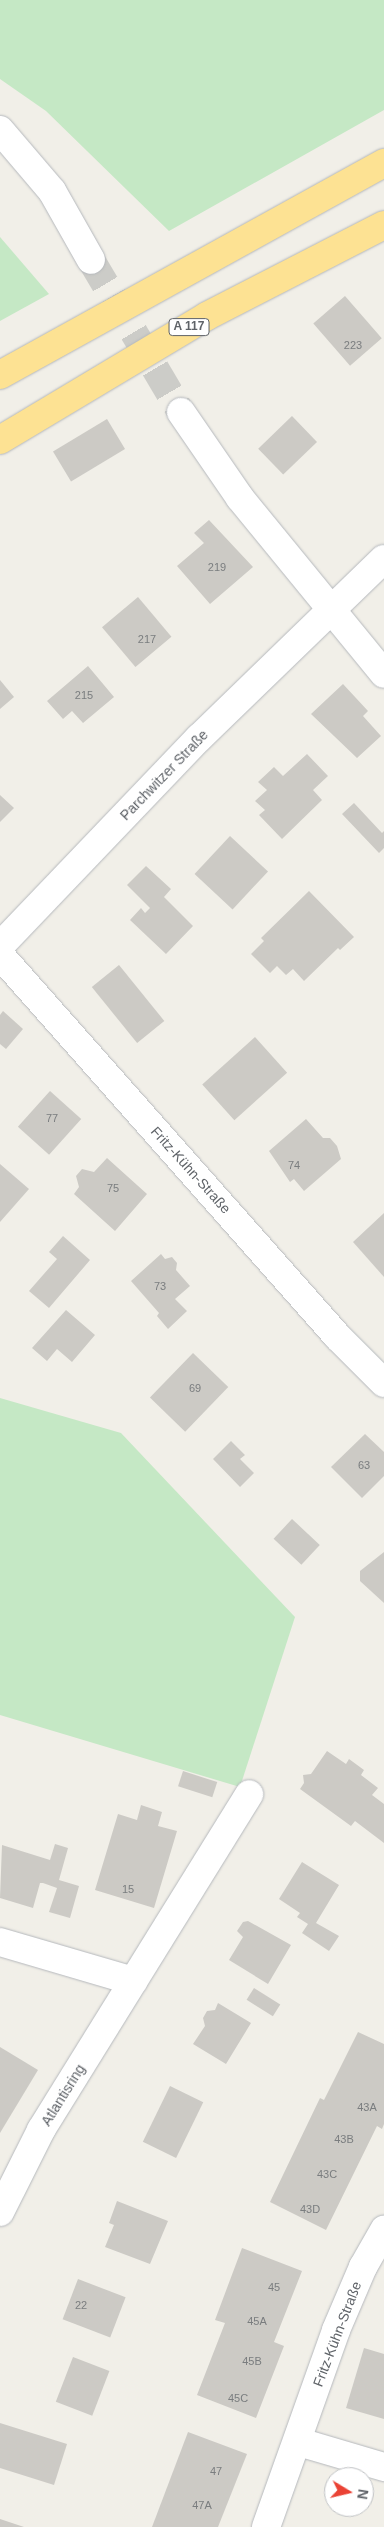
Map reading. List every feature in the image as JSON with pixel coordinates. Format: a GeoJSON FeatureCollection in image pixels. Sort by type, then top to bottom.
{"type":"FeatureCollection","features":[{"type":"Feature","properties":{"kind":"highway"},"geometry":{"type":"LineString","coordinates":[[0,375],[384,164]]}},
{"type":"Feature","properties":{"kind":"highway","name":"A 117"},"geometry":{"type":"LineString","coordinates":[[0,440],[207,316],[384,225]]}},
{"type":"Feature","properties":{"kind":"street"},"geometry":{"type":"LineString","coordinates":[[0,130],[52,191],[91,260]]}},
{"type":"Feature","properties":{"kind":"street"},"geometry":{"type":"LineString","coordinates":[[181,412],[240,498],[384,674]]}},
{"type":"Feature","properties":{"kind":"street","name":"Parchwitzer Straße"},"geometry":{"type":"LineString","coordinates":[[0,946],[199,738],[331,608],[384,559]]}},
{"type":"Feature","properties":{"kind":"street","name":"Fritz-Kühn-Straße"},"geometry":{"type":"LineString","coordinates":[[0,955],[338,1336],[384,1383]]}},
{"type":"Feature","properties":{"kind":"street","name":"Atlantisring"},"geometry":{"type":"LineString","coordinates":[[0,2212],[41,2130],[249,1794]]}},
{"type":"Feature","properties":{"kind":"street"},"geometry":{"type":"LineString","coordinates":[[0,1942],[133,1981]]}},
{"type":"Feature","properties":{"kind":"street","name":"Fritz-Kühn-Straße"},"geometry":{"type":"LineString","coordinates":[[266,2527],[299,2442],[336,2330],[374,2270],[384,2230]]}},
{"type":"Feature","properties":{"kind":"street"},"geometry":{"type":"LineString","coordinates":[[299,2442],[384,2467]]}},
{"type":"Feature","properties":{"kind":"green space"},"geometry":{"type":"Polygon","coordinates":[[[0,0],[384,0],[384,110],[169,231],[46,111],[0,79],[0,0]]]}},
{"type":"Feature","properties":{"kind":"green space"},"geometry":{"type":"Polygon","coordinates":[[[0,237],[49,294],[0,321],[0,237]]]}},
{"type":"Feature","properties":{"kind":"green space"},"geometry":{"type":"Polygon","coordinates":[[[0,1398],[121,1433],[295,1617],[240,1787],[0,1715],[0,1398]]]}},
{"type":"Feature","properties":{"kind":"building"},"geometry":{"type":"Polygon","coordinates":[[[345,296],[382,338],[350,366],[313,324],[345,296]]]}},
{"type":"Feature","properties":{"kind":"building"},"geometry":{"type":"Polygon","coordinates":[[[292,416],[317,442],[283,475],[258,449],[292,416]]]}},
{"type":"Feature","properties":{"kind":"building"},"geometry":{"type":"Polygon","coordinates":[[[107,419],[125,449],[71,481],[53,451],[107,419]]]}},
{"type":"Feature","properties":{"kind":"building"},"geometry":{"type":"Polygon","coordinates":[[[209,520],[253,567],[210,604],[177,566],[204,543],[194,533],[209,520]]]}},
{"type":"Feature","properties":{"kind":"building"},"geometry":{"type":"Polygon","coordinates":[[[138,597],[171,637],[135,667],[102,627],[138,597]]]}},
{"type":"Feature","properties":{"kind":"building"},"geometry":{"type":"Polygon","coordinates":[[[88,666],[114,697],[83,723],[72,711],[63,719],[47,701],[88,666]]]}},
{"type":"Feature","properties":{"kind":"building"},"geometry":{"type":"Polygon","coordinates":[[[0,680],[14,697],[0,709],[0,680]]]}},
{"type":"Feature","properties":{"kind":"building"},"geometry":{"type":"Polygon","coordinates":[[[343,684],[368,711],[363,716],[381,736],[357,758],[311,714],[343,684]]]}},
{"type":"Feature","properties":{"kind":"building"},"geometry":{"type":"Polygon","coordinates":[[[307,754],[328,776],[313,790],[322,800],[282,839],[259,815],[265,810],[255,801],[267,790],[258,782],[274,767],[283,776],[307,754]]]}},
{"type":"Feature","properties":{"kind":"building"},"geometry":{"type":"Polygon","coordinates":[[[0,795],[14,808],[0,822],[0,795]]]}},
{"type":"Feature","properties":{"kind":"building"},"geometry":{"type":"Polygon","coordinates":[[[354,803],[382,833],[384,831],[384,848],[379,853],[342,814],[354,803]]]}},
{"type":"Feature","properties":{"kind":"building"},"geometry":{"type":"Polygon","coordinates":[[[230,836],[268,871],[233,909],[195,874],[230,836]]]}},
{"type":"Feature","properties":{"kind":"building"},"geometry":{"type":"Polygon","coordinates":[[[146,866],[171,889],[164,897],[193,926],[166,954],[130,920],[141,908],[145,913],[150,908],[127,885],[146,866]]]}},
{"type":"Feature","properties":{"kind":"building"},"geometry":{"type":"Polygon","coordinates":[[[309,891],[354,937],[340,950],[338,948],[304,981],[293,969],[286,975],[277,966],[270,973],[251,954],[264,941],[261,938],[309,891]]]}},
{"type":"Feature","properties":{"kind":"building"},"geometry":{"type":"Polygon","coordinates":[[[119,965],[164,1021],[137,1043],[92,987],[119,965]]]}},
{"type":"Feature","properties":{"kind":"building"},"geometry":{"type":"Polygon","coordinates":[[[3,1011],[23,1029],[6,1049],[0,1044],[0,1015],[3,1011]]]}},
{"type":"Feature","properties":{"kind":"building"},"geometry":{"type":"Polygon","coordinates":[[[255,1037],[287,1073],[234,1120],[202,1085],[255,1037]]]}},
{"type":"Feature","properties":{"kind":"building"},"geometry":{"type":"Polygon","coordinates":[[[50,1091],[81,1119],[49,1155],[18,1127],[50,1091]]]}},
{"type":"Feature","properties":{"kind":"building"},"geometry":{"type":"Polygon","coordinates":[[[306,1119],[323,1138],[330,1138],[337,1146],[341,1159],[304,1191],[294,1179],[290,1182],[269,1151],[306,1119]]]}},
{"type":"Feature","properties":{"kind":"building"},"geometry":{"type":"Polygon","coordinates":[[[107,1158],[147,1194],[115,1231],[74,1194],[79,1187],[76,1176],[82,1169],[94,1172],[107,1158]]]}},
{"type":"Feature","properties":{"kind":"building"},"geometry":{"type":"Polygon","coordinates":[[[0,1164],[29,1189],[0,1222],[0,1164]]]}},
{"type":"Feature","properties":{"kind":"building"},"geometry":{"type":"Polygon","coordinates":[[[384,1213],[384,1277],[353,1242],[384,1213]]]}},
{"type":"Feature","properties":{"kind":"building"},"geometry":{"type":"Polygon","coordinates":[[[63,1236],[90,1260],[49,1308],[29,1291],[57,1259],[49,1252],[63,1236]]]}},
{"type":"Feature","properties":{"kind":"building"},"geometry":{"type":"Polygon","coordinates":[[[161,1254],[165,1259],[172,1257],[177,1263],[176,1270],[190,1286],[175,1299],[187,1311],[168,1329],[157,1316],[159,1313],[131,1281],[161,1254]]]}},
{"type":"Feature","properties":{"kind":"building"},"geometry":{"type":"Polygon","coordinates":[[[66,1310],[95,1335],[72,1362],[57,1349],[47,1361],[32,1348],[66,1310]]]}},
{"type":"Feature","properties":{"kind":"building"},"geometry":{"type":"Polygon","coordinates":[[[193,1353],[228,1387],[185,1432],[150,1398],[193,1353]]]}},
{"type":"Feature","properties":{"kind":"building"},"geometry":{"type":"Polygon","coordinates":[[[365,1434],[384,1452],[384,1476],[362,1498],[331,1467],[365,1434]]]}},
{"type":"Feature","properties":{"kind":"building"},"geometry":{"type":"Polygon","coordinates":[[[231,1441],[245,1455],[240,1459],[254,1473],[240,1487],[213,1459],[231,1441]]]}},
{"type":"Feature","properties":{"kind":"building"},"geometry":{"type":"Polygon","coordinates":[[[292,1519],[320,1545],[301,1565],[274,1539],[292,1519]]]}},
{"type":"Feature","properties":{"kind":"building"},"geometry":{"type":"Polygon","coordinates":[[[384,1552],[384,1603],[360,1581],[360,1571],[384,1552]]]}},
{"type":"Feature","properties":{"kind":"building"},"geometry":{"type":"Polygon","coordinates":[[[327,1751],[346,1764],[349,1759],[364,1770],[361,1775],[378,1788],[372,1795],[384,1804],[384,1843],[355,1821],[351,1826],[300,1789],[304,1783],[303,1775],[311,1774],[327,1751]]]}},
{"type":"Feature","properties":{"kind":"building"},"geometry":{"type":"Polygon","coordinates":[[[183,1771],[217,1782],[212,1797],[178,1786],[183,1771]]]}},
{"type":"Feature","properties":{"kind":"building"},"geometry":{"type":"Polygon","coordinates":[[[141,1805],[162,1812],[158,1826],[177,1831],[154,1908],[95,1890],[118,1814],[137,1820],[141,1805]]]}},
{"type":"Feature","properties":{"kind":"building"},"geometry":{"type":"Polygon","coordinates":[[[55,1844],[68,1848],[59,1880],[79,1886],[70,1918],[49,1912],[57,1888],[43,1883],[40,1883],[33,1908],[0,1898],[2,1845],[50,1860],[55,1844]]]}},
{"type":"Feature","properties":{"kind":"building"},"geometry":{"type":"Polygon","coordinates":[[[302,1862],[339,1885],[316,1923],[339,1936],[329,1951],[302,1933],[308,1924],[297,1917],[300,1913],[279,1899],[302,1862]]]}},
{"type":"Feature","properties":{"kind":"building"},"geometry":{"type":"Polygon","coordinates":[[[248,1921],[291,1945],[268,1984],[229,1960],[243,1937],[237,1931],[243,1922],[248,1921]]]}},
{"type":"Feature","properties":{"kind":"building"},"geometry":{"type":"Polygon","coordinates":[[[254,1988],[280,2004],[273,2016],[247,2000],[254,1988]]]}},
{"type":"Feature","properties":{"kind":"building"},"geometry":{"type":"Polygon","coordinates":[[[218,2003],[251,2023],[226,2064],[193,2044],[205,2026],[203,2018],[207,2011],[215,2010],[218,2003]]]}},
{"type":"Feature","properties":{"kind":"building"},"geometry":{"type":"Polygon","coordinates":[[[358,2032],[384,2044],[384,2124],[382,2129],[377,2126],[326,2230],[270,2202],[320,2098],[324,2100],[358,2032]]]}},
{"type":"Feature","properties":{"kind":"building"},"geometry":{"type":"Polygon","coordinates":[[[0,2047],[38,2070],[0,2133],[0,2047]]]}},
{"type":"Feature","properties":{"kind":"building"},"geometry":{"type":"Polygon","coordinates":[[[170,2086],[203,2102],[176,2158],[143,2142],[170,2086]]]}},
{"type":"Feature","properties":{"kind":"building"},"geometry":{"type":"Polygon","coordinates":[[[117,2201],[168,2221],[150,2264],[105,2247],[114,2225],[109,2223],[117,2201]]]}},
{"type":"Feature","properties":{"kind":"building"},"geometry":{"type":"Polygon","coordinates":[[[242,2248],[302,2271],[274,2342],[284,2346],[256,2418],[197,2395],[225,2323],[215,2320],[242,2248]]]}},
{"type":"Feature","properties":{"kind":"building"},"geometry":{"type":"Polygon","coordinates":[[[78,2279],[126,2297],[110,2337],[63,2319],[78,2279]]]}},
{"type":"Feature","properties":{"kind":"building"},"geometry":{"type":"Polygon","coordinates":[[[364,2348],[384,2354],[384,2419],[346,2408],[364,2348]]]}},
{"type":"Feature","properties":{"kind":"building"},"geometry":{"type":"Polygon","coordinates":[[[73,2357],[109,2371],[92,2416],[56,2402],[73,2357]]]}},
{"type":"Feature","properties":{"kind":"building"},"geometry":{"type":"Polygon","coordinates":[[[0,2423],[67,2444],[54,2485],[0,2468],[0,2423]]]}},
{"type":"Feature","properties":{"kind":"building"},"geometry":{"type":"Polygon","coordinates":[[[188,2432],[247,2454],[218,2527],[152,2527],[188,2432]]]}},
{"type":"Feature","properties":{"kind":"building"},"geometry":{"type":"Polygon","coordinates":[[[0,2519],[24,2527],[0,2527],[0,2519]]]}},
{"type":"Feature","properties":{"kind":"tunnel"},"geometry":{"type":"LineString","coordinates":[[91,260],[181,412]]}}]}
